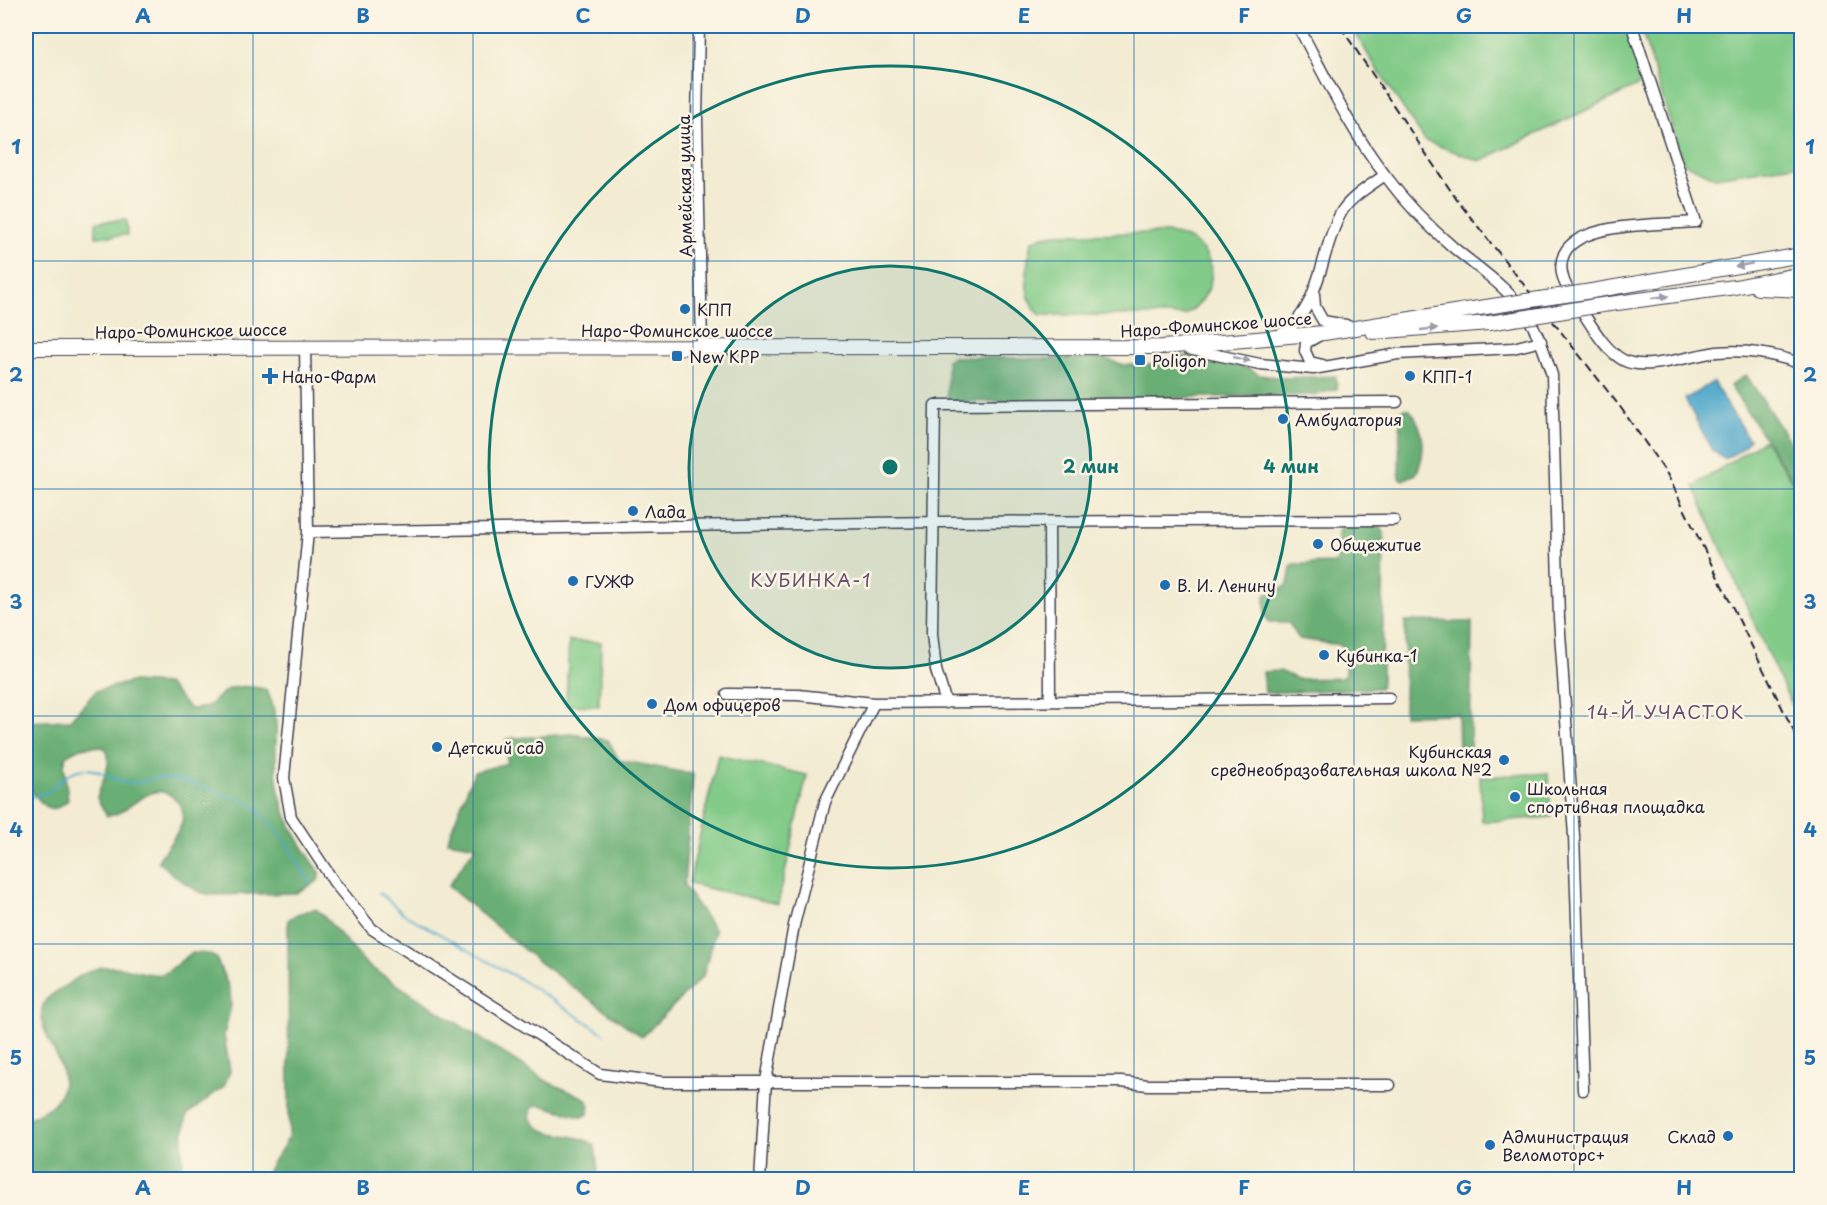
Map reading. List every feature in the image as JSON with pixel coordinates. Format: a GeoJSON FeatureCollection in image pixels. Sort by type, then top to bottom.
{"type":"FeatureCollection","features":[{"type":"Feature","properties":{"kind":"main road","name":"Наро-Фоминское шоссе"},"geometry":{"type":"LineString","coordinates":[[1326,333],[1802,255]]}},
{"type":"Feature","properties":{"kind":"main road","name":"Наро-Фоминское шоссе"},"geometry":{"type":"LineString","coordinates":[[26,348],[1163,347],[1326,333],[1410,331],[1489,323],[1735,287],[1802,274]]}},
{"type":"Feature","properties":{"kind":"main road"},"geometry":{"type":"LineString","coordinates":[[1735,287],[1802,290]]}},
{"type":"Feature","properties":{"kind":"street","name":"Армейская улица"},"geometry":{"type":"LineString","coordinates":[[699,26],[697,119],[702,346]]}},
{"type":"Feature","properties":{"kind":"street"},"geometry":{"type":"LineString","coordinates":[[1298,26],[1346,114],[1385,175],[1414,209],[1453,247],[1493,277],[1513,298],[1541,341],[1552,375],[1559,618],[1574,837],[1583,1090]]}},
{"type":"Feature","properties":{"kind":"street"},"geometry":{"type":"LineString","coordinates":[[1632,26],[1696,222],[1601,230],[1581,237],[1568,245],[1562,257],[1561,270],[1564,286],[1601,339],[1623,360],[1636,364],[1656,363],[1717,352],[1751,352],[1774,354],[1802,364]]}},
{"type":"Feature","properties":{"kind":"street"},"geometry":{"type":"LineString","coordinates":[[1269,339],[1295,324],[1315,286],[1329,240],[1343,210],[1385,175]]}},
{"type":"Feature","properties":{"kind":"street"},"geometry":{"type":"LineString","coordinates":[[1315,286],[1314,307],[1323,321],[1335,325],[1365,325]]}},
{"type":"Feature","properties":{"kind":"street"},"geometry":{"type":"LineString","coordinates":[[1326,333],[1306,343],[1306,357],[1316,364],[1332,365]]}},
{"type":"Feature","properties":{"kind":"street"},"geometry":{"type":"LineString","coordinates":[[1163,347],[1210,352],[1291,368],[1313,369],[1398,354],[1513,348],[1541,341]]}},
{"type":"Feature","properties":{"kind":"street"},"geometry":{"type":"LineString","coordinates":[[305,346],[309,532],[284,778],[291,817],[334,882],[372,930],[600,1074],[662,1082],[1390,1085]]}},
{"type":"Feature","properties":{"kind":"street"},"geometry":{"type":"LineString","coordinates":[[946,703],[936,670],[932,634],[935,405],[1397,402]]}},
{"type":"Feature","properties":{"kind":"street"},"geometry":{"type":"LineString","coordinates":[[309,532],[934,522],[1394,519]]}},
{"type":"Feature","properties":{"kind":"street"},"geometry":{"type":"LineString","coordinates":[[1049,523],[1050,700]]}},
{"type":"Feature","properties":{"kind":"street"},"geometry":{"type":"LineString","coordinates":[[726,694],[798,695],[874,703],[1389,698]]}},
{"type":"Feature","properties":{"kind":"street"},"geometry":{"type":"LineString","coordinates":[[760,1179],[766,1081],[794,925],[825,802],[874,703]]}},
{"type":"Feature","properties":{"kind":"green space"},"geometry":{"type":"Polygon","coordinates":[[[1352,26],[1628,26],[1643,83],[1480,161],[1425,141],[1371,60],[1352,26]]]}},
{"type":"Feature","properties":{"kind":"green space"},"geometry":{"type":"Polygon","coordinates":[[[1665,26],[1801,26],[1801,164],[1715,177],[1683,163],[1642,32],[1665,26]]]}},
{"type":"Feature","properties":{"kind":"green space"},"geometry":{"type":"Polygon","coordinates":[[[126,220],[127,235],[96,237],[96,222],[126,220]]]}},
{"type":"Feature","properties":{"kind":"green space"},"geometry":{"type":"Polygon","coordinates":[[[1167,233],[1184,237],[1197,244],[1206,254],[1210,266],[1211,279],[1207,292],[1185,315],[1041,315],[1034,308],[1030,300],[1027,281],[1031,242],[1043,236],[1057,234],[1167,233]]]}},
{"type":"Feature","properties":{"kind":"green space"},"geometry":{"type":"Polygon","coordinates":[[[1189,356],[1248,368],[1259,375],[1286,378],[1336,376],[1337,389],[1316,395],[951,402],[947,398],[947,360],[952,357],[1061,359],[1099,357],[1125,365],[1158,365],[1176,357],[1189,356]]]}},
{"type":"Feature","properties":{"kind":"green space"},"geometry":{"type":"Polygon","coordinates":[[[1746,375],[1801,459],[1801,492],[1730,386],[1746,375]]]}},
{"type":"Feature","properties":{"kind":"green space"},"geometry":{"type":"Polygon","coordinates":[[[1409,409],[1418,424],[1423,449],[1416,474],[1403,480],[1399,478],[1400,412],[1409,409]]]}},
{"type":"Feature","properties":{"kind":"green space"},"geometry":{"type":"Polygon","coordinates":[[[1764,440],[1801,492],[1801,724],[1694,486],[1764,440]]]}},
{"type":"Feature","properties":{"kind":"green space"},"geometry":{"type":"Polygon","coordinates":[[[1379,524],[1384,533],[1382,681],[1380,688],[1265,693],[1263,672],[1280,671],[1297,679],[1341,678],[1345,675],[1345,650],[1340,645],[1299,639],[1289,623],[1269,623],[1265,615],[1265,595],[1286,585],[1291,566],[1295,564],[1337,563],[1338,534],[1343,526],[1379,524]]]}},
{"type":"Feature","properties":{"kind":"green space"},"geometry":{"type":"Polygon","coordinates":[[[1405,621],[1472,622],[1470,750],[1467,753],[1459,753],[1458,714],[1404,715],[1405,621]]]}},
{"type":"Feature","properties":{"kind":"green space"},"geometry":{"type":"Polygon","coordinates":[[[569,641],[601,642],[599,706],[566,705],[569,641]]]}},
{"type":"Feature","properties":{"kind":"green space"},"geometry":{"type":"Polygon","coordinates":[[[131,682],[167,684],[190,709],[208,706],[232,688],[246,686],[265,689],[271,699],[276,721],[276,768],[282,804],[298,839],[320,872],[318,881],[296,893],[212,895],[199,892],[176,877],[158,861],[181,824],[183,816],[176,800],[167,793],[158,791],[150,793],[116,814],[107,816],[97,798],[108,766],[108,754],[105,748],[84,747],[66,756],[64,765],[68,800],[55,808],[49,808],[40,801],[26,785],[26,722],[70,720],[96,691],[131,682]]]}},
{"type":"Feature","properties":{"kind":"green space"},"geometry":{"type":"Polygon","coordinates":[[[571,734],[608,740],[619,760],[693,774],[684,886],[715,931],[703,976],[642,1037],[540,963],[448,886],[476,846],[447,841],[474,772],[507,763],[506,739],[571,734]]]}},
{"type":"Feature","properties":{"kind":"green space"},"geometry":{"type":"Polygon","coordinates":[[[718,755],[807,775],[778,904],[689,884],[718,755]]]}},
{"type":"Feature","properties":{"kind":"green space","name":"Школьная спортивная площадка"},"geometry":{"type":"Polygon","coordinates":[[[1548,773],[1551,817],[1482,822],[1480,777],[1548,773]]]}},
{"type":"Feature","properties":{"kind":"green space"},"geometry":{"type":"Polygon","coordinates":[[[315,909],[367,965],[548,1082],[585,1098],[590,1105],[588,1114],[583,1117],[540,1105],[533,1106],[530,1117],[543,1130],[579,1138],[595,1146],[599,1179],[266,1179],[270,1166],[284,1146],[289,1134],[288,920],[297,914],[315,909]]]}},
{"type":"Feature","properties":{"kind":"green space"},"geometry":{"type":"Polygon","coordinates":[[[192,953],[210,954],[216,958],[230,990],[231,1005],[224,1035],[230,1071],[224,1086],[187,1115],[182,1142],[183,1179],[43,1179],[26,1171],[26,1120],[53,1104],[61,1091],[63,1077],[43,1024],[42,1012],[46,1000],[92,970],[116,967],[149,974],[163,974],[192,953]]]}},
{"type":"Feature","properties":{"kind":"water"},"geometry":{"type":"Polygon","coordinates":[[[1713,382],[1749,440],[1741,450],[1724,459],[1712,450],[1685,399],[1713,382]]]}},
{"type":"Feature","properties":{"kind":"waterway"},"geometry":{"type":"LineString","coordinates":[[26,797],[46,792],[70,774],[85,769],[97,771],[126,783],[159,778],[201,785],[244,800],[257,809],[283,838],[310,883]]}},
{"type":"Feature","properties":{"kind":"waterway"},"geometry":{"type":"LineString","coordinates":[[379,892],[404,914],[523,981],[605,1034]]}},
{"type":"Feature","properties":{"kind":"railway"},"geometry":{"type":"LineString","coordinates":[[1340,26],[1457,200],[1621,408],[1667,474],[1802,748]]}},
{"type":"Feature","properties":{"kind":"place","name":"КПП"},"geometry":{"type":"Point","coordinates":[685,309]}},
{"type":"Feature","properties":{"kind":"place","name":"New KPP"},"geometry":{"type":"Point","coordinates":[677,356]}},
{"type":"Feature","properties":{"kind":"place","name":"Poligon"},"geometry":{"type":"Point","coordinates":[1140,360]}},
{"type":"Feature","properties":{"kind":"place","name":"Нано-Фарм"},"geometry":{"type":"Point","coordinates":[270,376]}},
{"type":"Feature","properties":{"kind":"place","name":"КПП-1"},"geometry":{"type":"Point","coordinates":[1410,376]}},
{"type":"Feature","properties":{"kind":"place","name":"Амбулатория"},"geometry":{"type":"Point","coordinates":[1283,419]}},
{"type":"Feature","properties":{"kind":"place","name":"Лада"},"geometry":{"type":"Point","coordinates":[633,511]}},
{"type":"Feature","properties":{"kind":"place","name":"Общежитие"},"geometry":{"type":"Point","coordinates":[1318,544]}},
{"type":"Feature","properties":{"kind":"place","name":"ГУЖФ"},"geometry":{"type":"Point","coordinates":[573,581]}},
{"type":"Feature","properties":{"kind":"place","name":"В. И. Ленину"},"geometry":{"type":"Point","coordinates":[1165,585]}},
{"type":"Feature","properties":{"kind":"place","name":"Кубинка-1"},"geometry":{"type":"Point","coordinates":[1324,655]}},
{"type":"Feature","properties":{"kind":"place","name":"Дом офицеров"},"geometry":{"type":"Point","coordinates":[652,704]}},
{"type":"Feature","properties":{"kind":"place","name":"Детский сад"},"geometry":{"type":"Point","coordinates":[437,747]}},
{"type":"Feature","properties":{"kind":"place","name":"Кубинская среднеобразовательная школа №2"},"geometry":{"type":"Point","coordinates":[1504,760]}},
{"type":"Feature","properties":{"kind":"place","name":"Школьная спортивная площадка"},"geometry":{"type":"Point","coordinates":[1515,797]}},
{"type":"Feature","properties":{"kind":"place","name":"Склад"},"geometry":{"type":"Point","coordinates":[1728,1136]}},
{"type":"Feature","properties":{"kind":"place","name":"Администрация Веломоторс+"},"geometry":{"type":"Point","coordinates":[1490,1145]}},
{"type":"Feature","properties":{"kind":"district","name":"КУБИНКА-1"},"geometry":{"type":"Point","coordinates":[811,579]}},
{"type":"Feature","properties":{"kind":"district","name":"14-Й УЧАСТОК"},"geometry":{"type":"Point","coordinates":[1666,711]}}]}
